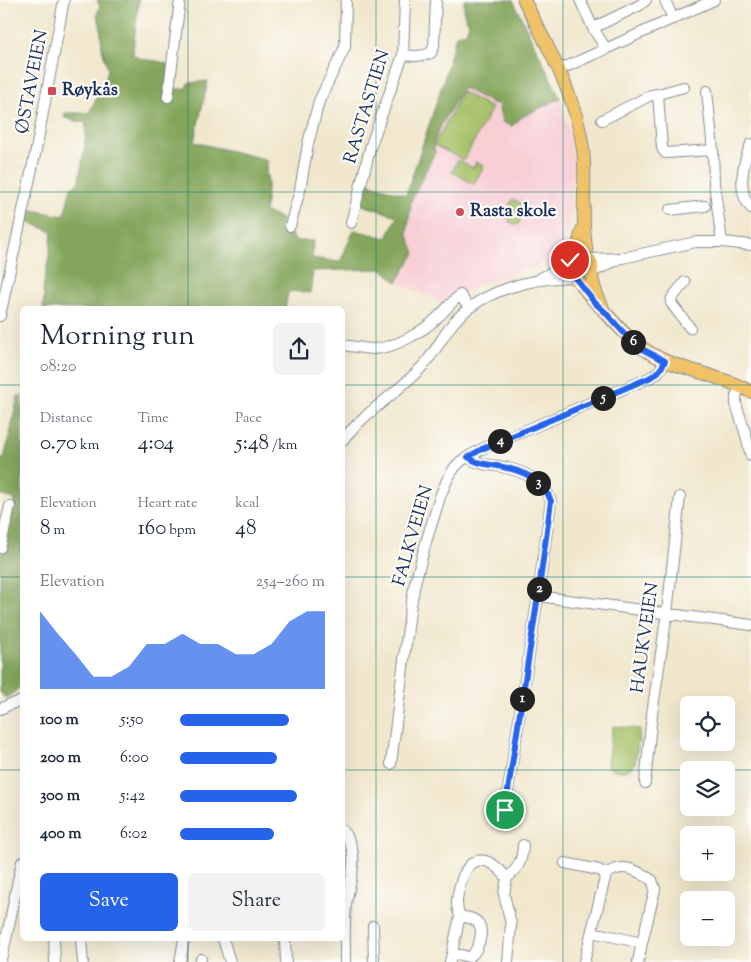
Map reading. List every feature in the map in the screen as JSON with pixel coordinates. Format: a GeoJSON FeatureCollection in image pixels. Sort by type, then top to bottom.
{"type":"FeatureCollection","features":[{"type":"Feature","properties":{"kind":"main road"},"geometry":{"type":"LineString","coordinates":[[524,0],[559,70],[573,105],[581,138],[584,163],[584,263],[586,278],[583,280],[574,278]]}},
{"type":"Feature","properties":{"kind":"main road"},"geometry":{"type":"LineString","coordinates":[[584,263],[568,271],[594,302],[636,344],[665,361],[716,377],[746,389]]}},
{"type":"Feature","properties":{"kind":"main road"},"geometry":{"type":"LineString","coordinates":[[584,263],[604,311]]}},
{"type":"Feature","properties":{"kind":"street","name":"ØSTAVEIEN"},"geometry":{"type":"LineString","coordinates":[[0,316],[36,150],[64,0]]}},
{"type":"Feature","properties":{"kind":"street"},"geometry":{"type":"LineString","coordinates":[[168,97],[180,0]]}},
{"type":"Feature","properties":{"kind":"street"},"geometry":{"type":"LineString","coordinates":[[290,226],[300,190],[308,144],[319,101],[345,47],[346,0]]}},
{"type":"Feature","properties":{"kind":"street","name":"RASTASTIEN"},"geometry":{"type":"LineString","coordinates":[[351,223],[371,145],[403,55],[405,0]]}},
{"type":"Feature","properties":{"kind":"street"},"geometry":{"type":"LineString","coordinates":[[403,55],[415,57],[431,53],[434,46],[436,0]]}},
{"type":"Feature","properties":{"kind":"street"},"geometry":{"type":"LineString","coordinates":[[580,0],[593,28],[606,49]]}},
{"type":"Feature","properties":{"kind":"street"},"geometry":{"type":"LineString","coordinates":[[593,28],[640,5],[646,0]]}},
{"type":"Feature","properties":{"kind":"street"},"geometry":{"type":"LineString","coordinates":[[665,0],[673,19]]}},
{"type":"Feature","properties":{"kind":"street"},"geometry":{"type":"LineString","coordinates":[[559,70],[714,0]]}},
{"type":"Feature","properties":{"kind":"street"},"geometry":{"type":"LineString","coordinates":[[602,120],[651,95],[684,87]]}},
{"type":"Feature","properties":{"kind":"street"},"geometry":{"type":"LineString","coordinates":[[707,91],[715,193],[722,242]]}},
{"type":"Feature","properties":{"kind":"street"},"geometry":{"type":"LineString","coordinates":[[658,94],[662,148],[665,153],[713,150]]}},
{"type":"Feature","properties":{"kind":"street"},"geometry":{"type":"LineString","coordinates":[[751,144],[742,183],[746,203],[751,208]]}},
{"type":"Feature","properties":{"kind":"street"},"geometry":{"type":"LineString","coordinates":[[670,210],[705,206]]}},
{"type":"Feature","properties":{"kind":"street"},"geometry":{"type":"LineString","coordinates":[[345,438],[360,420],[424,365],[460,316],[480,300],[496,292],[584,263],[622,258],[696,242],[751,245]]}},
{"type":"Feature","properties":{"kind":"street"},"geometry":{"type":"LineString","coordinates":[[534,281],[574,278]]}},
{"type":"Feature","properties":{"kind":"street"},"geometry":{"type":"LineString","coordinates":[[685,282],[671,302],[690,328]]}},
{"type":"Feature","properties":{"kind":"street"},"geometry":{"type":"LineString","coordinates":[[345,345],[375,349],[390,346],[414,335],[439,317],[449,304],[460,295],[469,308]]}},
{"type":"Feature","properties":{"kind":"street","name":"FALKVEIEN"},"geometry":{"type":"LineString","coordinates":[[391,764],[415,583],[441,494],[455,467],[461,460],[482,449],[655,375],[661,370],[665,361]]}},
{"type":"Feature","properties":{"kind":"street"},"geometry":{"type":"LineString","coordinates":[[746,389],[736,396],[736,404],[751,456]]}},
{"type":"Feature","properties":{"kind":"street"},"geometry":{"type":"LineString","coordinates":[[468,457],[479,463],[518,471],[532,478],[543,486],[551,501],[505,810]]}},
{"type":"Feature","properties":{"kind":"street","name":"HAUKVEIEN"},"geometry":{"type":"LineString","coordinates":[[645,783],[680,497]]}},
{"type":"Feature","properties":{"kind":"street"},"geometry":{"type":"LineString","coordinates":[[0,548],[10,506]]}},
{"type":"Feature","properties":{"kind":"street"},"geometry":{"type":"LineString","coordinates":[[538,596],[751,625]]}},
{"type":"Feature","properties":{"kind":"street"},"geometry":{"type":"LineString","coordinates":[[0,709],[20,702]]}},
{"type":"Feature","properties":{"kind":"street"},"geometry":{"type":"LineString","coordinates":[[345,833],[348,836],[354,858],[345,920]]}},
{"type":"Feature","properties":{"kind":"street"},"geometry":{"type":"LineString","coordinates":[[508,962],[511,924],[504,894],[507,878],[516,871],[523,856],[523,845]]}},
{"type":"Feature","properties":{"kind":"street"},"geometry":{"type":"LineString","coordinates":[[460,916],[478,923],[480,933],[478,947],[469,957],[451,958],[460,916],[457,910],[457,895],[466,868],[472,863],[482,860],[489,862],[507,878]]}},
{"type":"Feature","properties":{"kind":"street"},"geometry":{"type":"LineString","coordinates":[[565,862],[599,870],[606,874]]}},
{"type":"Feature","properties":{"kind":"street"},"geometry":{"type":"LineString","coordinates":[[584,962],[606,874],[613,870],[630,868],[652,880],[654,889],[638,962]]}},
{"type":"Feature","properties":{"kind":"street"},"geometry":{"type":"LineString","coordinates":[[0,962],[7,938],[20,871]]}},
{"type":"Feature","properties":{"kind":"street"},"geometry":{"type":"LineString","coordinates":[[373,926],[374,962]]}},
{"type":"Feature","properties":{"kind":"street"},"geometry":{"type":"LineString","coordinates":[[592,932],[642,943]]}},
{"type":"Feature","properties":{"kind":"street"},"geometry":{"type":"LineString","coordinates":[[54,941],[55,962]]}},
{"type":"Feature","properties":{"kind":"street"},"geometry":{"type":"LineString","coordinates":[[81,941],[84,962]]}},
{"type":"Feature","properties":{"kind":"street"},"geometry":{"type":"LineString","coordinates":[[180,962],[184,941]]}},
{"type":"Feature","properties":{"kind":"street"},"geometry":{"type":"LineString","coordinates":[[224,941],[230,962]]}},
{"type":"Feature","properties":{"kind":"street"},"geometry":{"type":"LineString","coordinates":[[286,941],[286,962]]}},
{"type":"Feature","properties":{"kind":"street"},"geometry":{"type":"LineString","coordinates":[[344,941],[345,962]]}},
{"type":"Feature","properties":{"kind":"shaded area"},"geometry":{"type":"Polygon","coordinates":[[[463,88],[522,117],[560,98],[569,133],[573,166],[571,209],[567,238],[556,253],[537,266],[508,274],[474,287],[443,304],[397,282],[415,253],[407,233],[410,203],[435,152],[433,144],[443,121],[463,88]]]}},
{"type":"Feature","properties":{"kind":"green space"},"geometry":{"type":"Polygon","coordinates":[[[97,0],[139,0],[133,54],[141,59],[169,65],[163,102],[169,103],[172,91],[175,89],[186,89],[188,83],[208,81],[194,142],[268,160],[265,212],[282,219],[281,230],[286,234],[291,234],[297,241],[313,241],[312,258],[340,262],[354,230],[387,238],[397,216],[359,204],[365,182],[406,195],[444,79],[456,35],[466,32],[469,24],[464,14],[464,0],[513,0],[560,98],[522,117],[512,126],[502,122],[498,104],[492,103],[463,88],[443,121],[433,144],[435,152],[410,203],[407,233],[415,253],[397,282],[382,269],[313,271],[310,293],[292,291],[288,293],[286,306],[43,306],[43,288],[52,232],[25,220],[27,209],[64,216],[71,187],[78,184],[85,146],[86,123],[64,118],[65,113],[89,113],[104,83],[108,70],[102,49],[100,24],[97,15],[100,6],[97,0]]]}},
{"type":"Feature","properties":{"kind":"green space"},"geometry":{"type":"Polygon","coordinates":[[[462,92],[492,108],[464,160],[434,145],[462,92]]]}},
{"type":"Feature","properties":{"kind":"green space"},"geometry":{"type":"Polygon","coordinates":[[[459,160],[473,168],[476,162],[484,166],[474,184],[452,172],[459,160]]]}},
{"type":"Feature","properties":{"kind":"green space"},"geometry":{"type":"Polygon","coordinates":[[[513,199],[526,206],[518,225],[509,222],[510,218],[503,216],[513,199]]]}},
{"type":"Feature","properties":{"kind":"green space"},"geometry":{"type":"Polygon","coordinates":[[[18,396],[20,396],[20,687],[6,699],[0,692],[0,558],[15,499],[0,495],[0,459],[4,459],[18,396]]]}},
{"type":"Feature","properties":{"kind":"green space"},"geometry":{"type":"Polygon","coordinates":[[[613,726],[640,729],[635,763],[630,769],[619,771],[608,767],[607,762],[613,726]]]}},
{"type":"Feature","properties":{"kind":"place","name":"Røykås"},"geometry":{"type":"Point","coordinates":[52,91]}},
{"type":"Feature","properties":{"kind":"place","name":"Rasta skole"},"geometry":{"type":"Point","coordinates":[460,212]}},
{"type":"Feature","properties":{"kind":"route"},"geometry":{"type":"LineString","coordinates":[[505,810],[551,501],[543,486],[532,478],[518,471],[479,463],[468,457],[482,449],[649,378],[661,370],[665,361],[642,349],[629,339],[594,302],[568,271],[570,260]]}}]}
